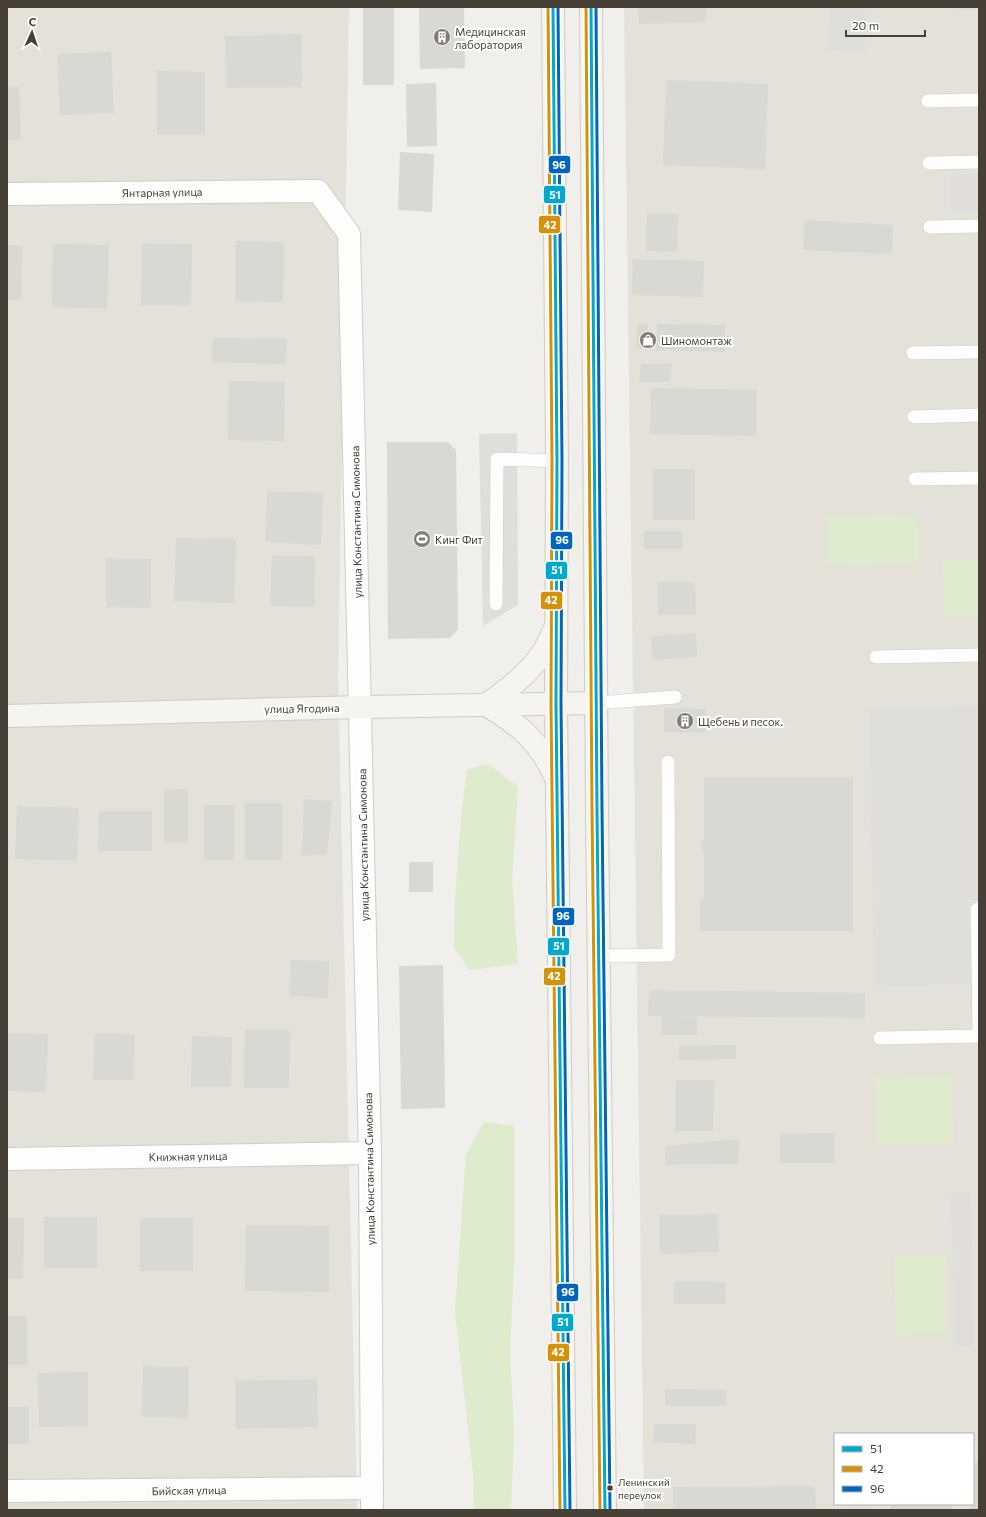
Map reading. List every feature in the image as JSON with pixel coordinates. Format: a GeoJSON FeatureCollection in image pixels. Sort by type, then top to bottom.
{"type":"FeatureCollection","features":[{"type":"Feature","properties":{"kind":"main road"},"geometry":{"type":"LineString","coordinates":[[553,7],[557,460],[556,704],[565,1510]]}},
{"type":"Feature","properties":{"kind":"main road"},"geometry":{"type":"LineString","coordinates":[[591,7],[596,703],[605,1510]]}},
{"type":"Feature","properties":{"kind":"main road"},"geometry":{"type":"LineString","coordinates":[[556,625],[543,653],[531,668],[520,680],[486,705],[509,719],[533,740],[550,764],[557,781]]}},
{"type":"Feature","properties":{"kind":"main road","name":"улица Ягодина"},"geometry":{"type":"LineString","coordinates":[[7,716],[360,707],[596,703]]}},
{"type":"Feature","properties":{"kind":"street","name":"Янтарная улица"},"geometry":{"type":"LineString","coordinates":[[7,194],[318,191]]}},
{"type":"Feature","properties":{"kind":"street","name":"улица Константина Симонова"},"geometry":{"type":"LineString","coordinates":[[318,191],[349,234],[370,1153],[372,1510]]}},
{"type":"Feature","properties":{"kind":"street","name":"Книжная улица"},"geometry":{"type":"LineString","coordinates":[[7,1158],[370,1153]]}},
{"type":"Feature","properties":{"kind":"street","name":"Бийская улица"},"geometry":{"type":"LineString","coordinates":[[7,1491],[372,1488]]}},
{"type":"Feature","properties":{"kind":"lane"},"geometry":{"type":"LineString","coordinates":[[928,100],[979,100]]}},
{"type":"Feature","properties":{"kind":"lane"},"geometry":{"type":"LineString","coordinates":[[929,163],[979,162]]}},
{"type":"Feature","properties":{"kind":"lane"},"geometry":{"type":"LineString","coordinates":[[930,227],[979,226]]}},
{"type":"Feature","properties":{"kind":"lane"},"geometry":{"type":"LineString","coordinates":[[913,353],[979,352]]}},
{"type":"Feature","properties":{"kind":"lane"},"geometry":{"type":"LineString","coordinates":[[914,416],[979,415]]}},
{"type":"Feature","properties":{"kind":"lane"},"geometry":{"type":"LineString","coordinates":[[496,604],[497,459],[557,460]]}},
{"type":"Feature","properties":{"kind":"lane"},"geometry":{"type":"LineString","coordinates":[[915,479],[979,478]]}},
{"type":"Feature","properties":{"kind":"lane"},"geometry":{"type":"LineString","coordinates":[[876,657],[979,655]]}},
{"type":"Feature","properties":{"kind":"lane"},"geometry":{"type":"LineString","coordinates":[[596,703],[675,696]]}},
{"type":"Feature","properties":{"kind":"lane"},"geometry":{"type":"LineString","coordinates":[[599,956],[669,955],[668,762]]}},
{"type":"Feature","properties":{"kind":"lane"},"geometry":{"type":"LineString","coordinates":[[979,909],[977,909],[979,1030]]}},
{"type":"Feature","properties":{"kind":"lane"},"geometry":{"type":"LineString","coordinates":[[880,1038],[979,1036]]}},
{"type":"Feature","properties":{"kind":"shaded area"},"geometry":{"type":"Polygon","coordinates":[[[7,7],[349,7],[338,678],[357,1510],[7,1510],[7,7]]]}},
{"type":"Feature","properties":{"kind":"shaded area"},"geometry":{"type":"Polygon","coordinates":[[[624,7],[979,7],[979,1510],[644,1510],[624,7]]]}},
{"type":"Feature","properties":{"kind":"shaded area"},"geometry":{"type":"Polygon","coordinates":[[[829,7],[866,7],[865,52],[828,51],[829,7]]]}},
{"type":"Feature","properties":{"kind":"shaded area"},"geometry":{"type":"Polygon","coordinates":[[[950,7],[979,7],[979,9],[950,10],[950,7]]]}},
{"type":"Feature","properties":{"kind":"shaded area"},"geometry":{"type":"Polygon","coordinates":[[[951,174],[979,174],[979,212],[951,212],[951,174]]]}},
{"type":"Feature","properties":{"kind":"shaded area"},"geometry":{"type":"Polygon","coordinates":[[[517,433],[518,605],[483,626],[479,434],[517,433]]]}},
{"type":"Feature","properties":{"kind":"shaded area"},"geometry":{"type":"Polygon","coordinates":[[[979,706],[979,901],[969,901],[971,984],[874,986],[869,708],[979,706]]]}},
{"type":"Feature","properties":{"kind":"shaded area"},"geometry":{"type":"Polygon","coordinates":[[[951,1192],[971,1192],[974,1347],[954,1347],[951,1192]]]}},
{"type":"Feature","properties":{"kind":"shaded area"},"geometry":{"type":"Polygon","coordinates":[[[846,1505],[870,1505],[870,1510],[846,1510],[846,1505]]]}},
{"type":"Feature","properties":{"kind":"green space"},"geometry":{"type":"Polygon","coordinates":[[[918,515],[919,563],[827,565],[826,517],[918,515]]]}},
{"type":"Feature","properties":{"kind":"green space"},"geometry":{"type":"Polygon","coordinates":[[[979,560],[979,615],[944,615],[943,561],[979,560]]]}},
{"type":"Feature","properties":{"kind":"green space"},"geometry":{"type":"Polygon","coordinates":[[[488,764],[518,787],[512,878],[518,964],[469,970],[454,948],[455,900],[461,818],[467,769],[488,764]]]}},
{"type":"Feature","properties":{"kind":"green space"},"geometry":{"type":"Polygon","coordinates":[[[952,1076],[953,1143],[877,1144],[876,1078],[952,1076]]]}},
{"type":"Feature","properties":{"kind":"green space"},"geometry":{"type":"Polygon","coordinates":[[[484,1122],[514,1126],[514,1261],[510,1353],[514,1433],[511,1510],[474,1510],[473,1473],[455,1312],[466,1154],[484,1122]]]}},
{"type":"Feature","properties":{"kind":"green space"},"geometry":{"type":"Polygon","coordinates":[[[946,1256],[947,1333],[896,1334],[894,1257],[946,1256]]]}},
{"type":"Feature","properties":{"kind":"building"},"geometry":{"type":"Polygon","coordinates":[[[363,7],[394,7],[394,85],[363,85],[363,7]]]}},
{"type":"Feature","properties":{"kind":"building","name":"Медицинская лаборатория"},"geometry":{"type":"Polygon","coordinates":[[[419,7],[464,7],[465,68],[420,69],[419,7]]]}},
{"type":"Feature","properties":{"kind":"building"},"geometry":{"type":"Polygon","coordinates":[[[638,7],[706,7],[706,22],[639,24],[638,7]]]}},
{"type":"Feature","properties":{"kind":"building"},"geometry":{"type":"Polygon","coordinates":[[[301,34],[302,87],[226,88],[225,36],[301,34]]]}},
{"type":"Feature","properties":{"kind":"building"},"geometry":{"type":"Polygon","coordinates":[[[111,52],[114,113],[60,115],[57,54],[111,52]]]}},
{"type":"Feature","properties":{"kind":"building"},"geometry":{"type":"Polygon","coordinates":[[[157,71],[205,72],[205,135],[157,135],[157,71]]]}},
{"type":"Feature","properties":{"kind":"building"},"geometry":{"type":"Polygon","coordinates":[[[666,80],[768,84],[765,169],[663,165],[666,80]]]}},
{"type":"Feature","properties":{"kind":"building"},"geometry":{"type":"Polygon","coordinates":[[[436,83],[437,146],[407,147],[406,84],[436,83]]]}},
{"type":"Feature","properties":{"kind":"building"},"geometry":{"type":"Polygon","coordinates":[[[19,87],[21,140],[7,141],[7,88],[19,87]]]}},
{"type":"Feature","properties":{"kind":"building"},"geometry":{"type":"Polygon","coordinates":[[[400,152],[434,154],[432,212],[398,210],[400,152]]]}},
{"type":"Feature","properties":{"kind":"building"},"geometry":{"type":"Polygon","coordinates":[[[647,214],[678,214],[677,252],[646,251],[647,214]]]}},
{"type":"Feature","properties":{"kind":"building"},"geometry":{"type":"Polygon","coordinates":[[[805,220],[893,225],[892,254],[803,250],[805,220]]]}},
{"type":"Feature","properties":{"kind":"building"},"geometry":{"type":"Polygon","coordinates":[[[236,241],[284,242],[283,302],[235,301],[236,241]]]}},
{"type":"Feature","properties":{"kind":"building"},"geometry":{"type":"Polygon","coordinates":[[[142,243],[192,244],[191,306],[141,305],[142,243]]]}},
{"type":"Feature","properties":{"kind":"building"},"geometry":{"type":"Polygon","coordinates":[[[53,244],[109,245],[107,309],[52,307],[53,244]]]}},
{"type":"Feature","properties":{"kind":"building"},"geometry":{"type":"Polygon","coordinates":[[[7,245],[22,246],[21,300],[7,300],[7,245]]]}},
{"type":"Feature","properties":{"kind":"building"},"geometry":{"type":"Polygon","coordinates":[[[633,259],[704,261],[703,297],[632,295],[633,259]]]}},
{"type":"Feature","properties":{"kind":"building"},"geometry":{"type":"Polygon","coordinates":[[[638,323],[648,324],[646,348],[636,348],[638,323]]]}},
{"type":"Feature","properties":{"kind":"building"},"geometry":{"type":"Polygon","coordinates":[[[657,324],[725,325],[725,352],[656,350],[657,324]]]}},
{"type":"Feature","properties":{"kind":"building"},"geometry":{"type":"Polygon","coordinates":[[[213,338],[287,339],[286,364],[212,362],[213,338]]]}},
{"type":"Feature","properties":{"kind":"building"},"geometry":{"type":"Polygon","coordinates":[[[672,363],[670,382],[639,382],[641,364],[672,363]]]}},
{"type":"Feature","properties":{"kind":"building"},"geometry":{"type":"Polygon","coordinates":[[[229,381],[285,382],[284,441],[228,440],[229,381]]]}},
{"type":"Feature","properties":{"kind":"building"},"geometry":{"type":"Polygon","coordinates":[[[651,388],[757,390],[756,436],[650,434],[651,388]]]}},
{"type":"Feature","properties":{"kind":"building","name":"Кинг Фит"},"geometry":{"type":"Polygon","coordinates":[[[387,442],[448,442],[456,450],[458,629],[450,638],[388,639],[387,442]]]}},
{"type":"Feature","properties":{"kind":"building"},"geometry":{"type":"Polygon","coordinates":[[[653,469],[695,469],[695,520],[653,520],[653,469]]]}},
{"type":"Feature","properties":{"kind":"building"},"geometry":{"type":"Polygon","coordinates":[[[267,491],[323,493],[321,545],[265,542],[267,491]]]}},
{"type":"Feature","properties":{"kind":"building"},"geometry":{"type":"Polygon","coordinates":[[[644,531],[682,531],[683,549],[644,549],[644,531]]]}},
{"type":"Feature","properties":{"kind":"building"},"geometry":{"type":"Polygon","coordinates":[[[176,538],[236,539],[234,603],[174,601],[176,538]]]}},
{"type":"Feature","properties":{"kind":"building"},"geometry":{"type":"Polygon","coordinates":[[[272,555],[315,556],[314,607],[270,606],[272,555]]]}},
{"type":"Feature","properties":{"kind":"building"},"geometry":{"type":"Polygon","coordinates":[[[106,558],[151,559],[151,608],[106,607],[106,558]]]}},
{"type":"Feature","properties":{"kind":"building"},"geometry":{"type":"Polygon","coordinates":[[[658,582],[695,582],[696,615],[658,615],[658,582]]]}},
{"type":"Feature","properties":{"kind":"building"},"geometry":{"type":"Polygon","coordinates":[[[696,633],[697,657],[653,660],[651,636],[696,633]]]}},
{"type":"Feature","properties":{"kind":"building","name":"Щебень и песок."},"geometry":{"type":"Polygon","coordinates":[[[664,708],[706,709],[705,733],[664,732],[664,708]]]}},
{"type":"Feature","properties":{"kind":"building"},"geometry":{"type":"Polygon","coordinates":[[[704,777],[853,777],[853,931],[700,931],[700,898],[704,898],[704,854],[702,851],[702,841],[704,839],[704,777]]]}},
{"type":"Feature","properties":{"kind":"building"},"geometry":{"type":"Polygon","coordinates":[[[188,789],[188,842],[164,842],[164,790],[188,789]]]}},
{"type":"Feature","properties":{"kind":"building"},"geometry":{"type":"Polygon","coordinates":[[[304,799],[332,801],[327,854],[302,856],[304,799]]]}},
{"type":"Feature","properties":{"kind":"building"},"geometry":{"type":"Polygon","coordinates":[[[245,803],[282,803],[282,860],[245,860],[245,803]]]}},
{"type":"Feature","properties":{"kind":"building"},"geometry":{"type":"Polygon","coordinates":[[[204,805],[234,805],[234,860],[204,860],[204,805]]]}},
{"type":"Feature","properties":{"kind":"building"},"geometry":{"type":"Polygon","coordinates":[[[17,806],[79,808],[77,861],[15,859],[17,806]]]}},
{"type":"Feature","properties":{"kind":"building"},"geometry":{"type":"Polygon","coordinates":[[[99,811],[152,811],[152,851],[98,851],[99,811]]]}},
{"type":"Feature","properties":{"kind":"building"},"geometry":{"type":"Polygon","coordinates":[[[409,862],[433,862],[433,892],[409,892],[409,862]]]}},
{"type":"Feature","properties":{"kind":"building"},"geometry":{"type":"Polygon","coordinates":[[[291,960],[329,961],[328,998],[289,996],[291,960]]]}},
{"type":"Feature","properties":{"kind":"building"},"geometry":{"type":"Polygon","coordinates":[[[443,965],[445,1108],[401,1109],[399,966],[443,965]]]}},
{"type":"Feature","properties":{"kind":"building"},"geometry":{"type":"Polygon","coordinates":[[[649,990],[865,993],[865,1018],[668,1016],[697,1017],[697,1035],[662,1035],[662,1016],[648,1016],[649,990]]]}},
{"type":"Feature","properties":{"kind":"building"},"geometry":{"type":"Polygon","coordinates":[[[245,1030],[290,1030],[289,1088],[244,1088],[245,1030]]]}},
{"type":"Feature","properties":{"kind":"building"},"geometry":{"type":"Polygon","coordinates":[[[7,1033],[48,1034],[46,1092],[7,1091],[7,1033]]]}},
{"type":"Feature","properties":{"kind":"building"},"geometry":{"type":"Polygon","coordinates":[[[95,1033],[135,1034],[134,1080],[93,1080],[95,1033]]]}},
{"type":"Feature","properties":{"kind":"building"},"geometry":{"type":"Polygon","coordinates":[[[192,1036],[232,1037],[231,1087],[191,1087],[192,1036]]]}},
{"type":"Feature","properties":{"kind":"building"},"geometry":{"type":"Polygon","coordinates":[[[736,1045],[736,1059],[679,1060],[679,1046],[736,1045]]]}},
{"type":"Feature","properties":{"kind":"building"},"geometry":{"type":"Polygon","coordinates":[[[676,1080],[714,1080],[713,1131],[675,1131],[676,1080]]]}},
{"type":"Feature","properties":{"kind":"building"},"geometry":{"type":"Polygon","coordinates":[[[834,1133],[834,1163],[780,1163],[780,1134],[834,1133]]]}},
{"type":"Feature","properties":{"kind":"building"},"geometry":{"type":"Polygon","coordinates":[[[739,1139],[738,1164],[665,1165],[665,1146],[739,1139]]]}},
{"type":"Feature","properties":{"kind":"building"},"geometry":{"type":"Polygon","coordinates":[[[718,1214],[719,1252],[660,1254],[659,1215],[718,1214]]]}},
{"type":"Feature","properties":{"kind":"building"},"geometry":{"type":"Polygon","coordinates":[[[44,1217],[97,1217],[97,1268],[44,1268],[44,1217]]]}},
{"type":"Feature","properties":{"kind":"building"},"geometry":{"type":"Polygon","coordinates":[[[7,1218],[24,1218],[23,1279],[7,1279],[7,1218]]]}},
{"type":"Feature","properties":{"kind":"building"},"geometry":{"type":"Polygon","coordinates":[[[140,1218],[193,1218],[193,1271],[140,1271],[140,1218]]]}},
{"type":"Feature","properties":{"kind":"building"},"geometry":{"type":"Polygon","coordinates":[[[246,1225],[329,1226],[329,1292],[245,1291],[246,1225]]]}},
{"type":"Feature","properties":{"kind":"building"},"geometry":{"type":"Polygon","coordinates":[[[674,1281],[726,1282],[725,1304],[674,1304],[674,1281]]]}},
{"type":"Feature","properties":{"kind":"building"},"geometry":{"type":"Polygon","coordinates":[[[7,1316],[27,1316],[27,1365],[7,1365],[7,1316]]]}},
{"type":"Feature","properties":{"kind":"building"},"geometry":{"type":"Polygon","coordinates":[[[143,1366],[189,1367],[188,1418],[142,1417],[143,1366]]]}},
{"type":"Feature","properties":{"kind":"building"},"geometry":{"type":"Polygon","coordinates":[[[88,1372],[88,1426],[39,1427],[38,1373],[88,1372]]]}},
{"type":"Feature","properties":{"kind":"building"},"geometry":{"type":"Polygon","coordinates":[[[317,1379],[318,1427],[236,1429],[235,1381],[317,1379]]]}},
{"type":"Feature","properties":{"kind":"building"},"geometry":{"type":"Polygon","coordinates":[[[665,1389],[726,1390],[726,1406],[665,1406],[665,1389]]]}},
{"type":"Feature","properties":{"kind":"building"},"geometry":{"type":"Polygon","coordinates":[[[7,1407],[29,1407],[29,1444],[7,1444],[7,1407]]]}},
{"type":"Feature","properties":{"kind":"building"},"geometry":{"type":"Polygon","coordinates":[[[655,1424],[696,1424],[695,1444],[653,1442],[655,1424]]]}},
{"type":"Feature","properties":{"kind":"building"},"geometry":{"type":"Polygon","coordinates":[[[974,1463],[979,1463],[979,1510],[971,1510],[970,1505],[974,1505],[974,1463]]]}},
{"type":"Feature","properties":{"kind":"building"},"geometry":{"type":"Polygon","coordinates":[[[815,1486],[816,1510],[673,1510],[673,1487],[815,1486]]]}},
{"type":"Feature","properties":{"kind":"building"},"geometry":{"type":"Polygon","coordinates":[[[952,1505],[952,1510],[891,1510],[891,1506],[877,1506],[952,1505]]]}},
{"type":"Feature","properties":{"kind":"transit line","name":"42"},"geometry":{"type":"LineString","coordinates":[[548,7],[552,461],[551,704],[560,1510]]}},
{"type":"Feature","properties":{"kind":"transit line","name":"51"},"geometry":{"type":"LineString","coordinates":[[553,7],[557,461],[556,704],[565,1510]]}},
{"type":"Feature","properties":{"kind":"transit line","name":"96"},"geometry":{"type":"LineString","coordinates":[[558,7],[562,461],[561,704],[570,1510]]}},
{"type":"Feature","properties":{"kind":"transit line","name":"42"},"geometry":{"type":"LineString","coordinates":[[586,7],[592,810],[600,1510]]}},
{"type":"Feature","properties":{"kind":"transit line","name":"51"},"geometry":{"type":"LineString","coordinates":[[591,7],[597,810],[605,1510]]}},
{"type":"Feature","properties":{"kind":"transit line","name":"96"},"geometry":{"type":"LineString","coordinates":[[596,7],[602,810],[610,1510]]}},
{"type":"Feature","properties":{"kind":"place","name":"Медицинская лаборатория"},"geometry":{"type":"Point","coordinates":[442,37]}},
{"type":"Feature","properties":{"kind":"place","name":"Шиномонтаж"},"geometry":{"type":"Point","coordinates":[648,340]}},
{"type":"Feature","properties":{"kind":"place","name":"Кинг Фит"},"geometry":{"type":"Point","coordinates":[422,539]}},
{"type":"Feature","properties":{"kind":"place","name":"Щебень и песок."},"geometry":{"type":"Point","coordinates":[685,721]}},
{"type":"Feature","properties":{"kind":"place","name":"Ленинский переулок"},"geometry":{"type":"Point","coordinates":[610,1488]}}]}
